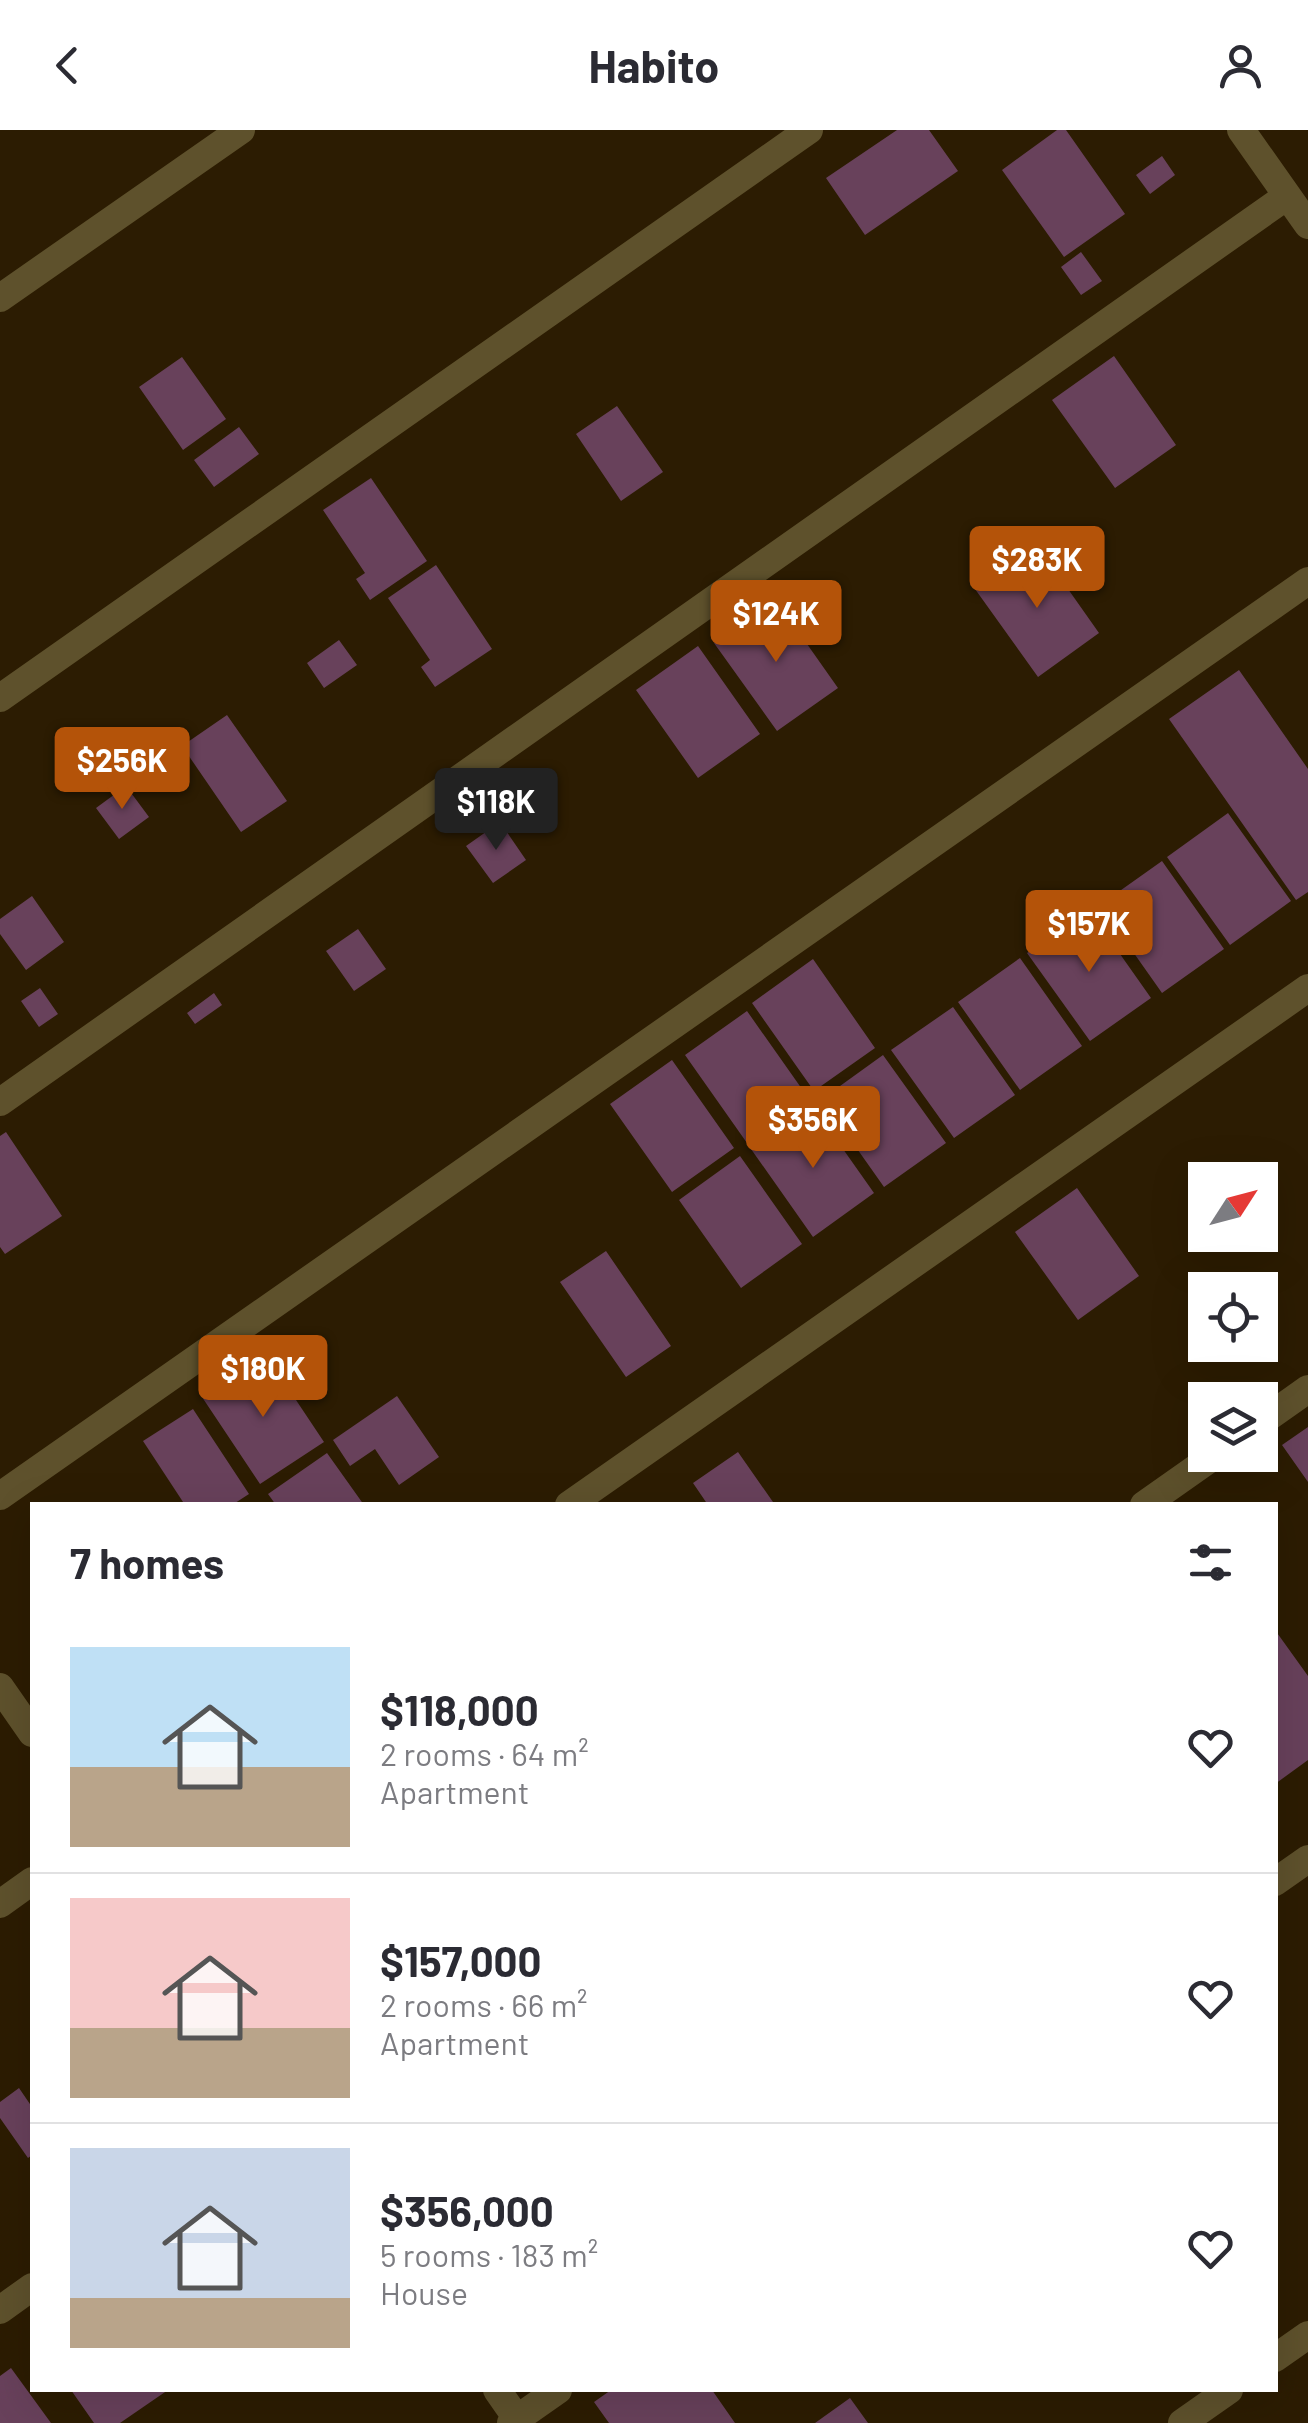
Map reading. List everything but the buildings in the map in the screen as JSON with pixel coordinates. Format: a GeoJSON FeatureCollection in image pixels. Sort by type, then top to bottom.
{"type":"FeatureCollection","features":[{"type":"Feature","properties":{"kind":"street"},"geometry":{"type":"LineString","coordinates":[[0,298],[241,130]]}},
{"type":"Feature","properties":{"kind":"street"},"geometry":{"type":"LineString","coordinates":[[0,698],[809,130]]}},
{"type":"Feature","properties":{"kind":"street"},"geometry":{"type":"LineString","coordinates":[[1241,130],[1308,225]]}},
{"type":"Feature","properties":{"kind":"street"},"geometry":{"type":"LineString","coordinates":[[0,1102],[1287,196]]}},
{"type":"Feature","properties":{"kind":"street"},"geometry":{"type":"LineString","coordinates":[[0,1496],[1308,581]]}},
{"type":"Feature","properties":{"kind":"street"},"geometry":{"type":"LineString","coordinates":[[574,1502],[1308,988]]}},
{"type":"Feature","properties":{"kind":"street"},"geometry":{"type":"LineString","coordinates":[[1278,1410],[1308,1389]]}},
{"type":"Feature","properties":{"kind":"street"},"geometry":{"type":"LineString","coordinates":[[1148,1502],[1190,1472]]}},
{"type":"Feature","properties":{"kind":"street"},"geometry":{"type":"LineString","coordinates":[[0,1686],[30,1730]]}},
{"type":"Feature","properties":{"kind":"street"},"geometry":{"type":"LineString","coordinates":[[1278,1880],[1308,1858]]}},
{"type":"Feature","properties":{"kind":"street"},"geometry":{"type":"LineString","coordinates":[[0,1904],[30,1882]]}},
{"type":"Feature","properties":{"kind":"street"},"geometry":{"type":"LineString","coordinates":[[0,2310],[30,2288]]}},
{"type":"Feature","properties":{"kind":"street"},"geometry":{"type":"LineString","coordinates":[[1278,2356],[1308,2334]]}},
{"type":"Feature","properties":{"kind":"street"},"geometry":{"type":"LineString","coordinates":[[498,2392],[516,2422],[555,2392]]}},
{"type":"Feature","properties":{"kind":"street"},"geometry":{"type":"LineString","coordinates":[[1182,2423],[1226,2392]]}}]}
